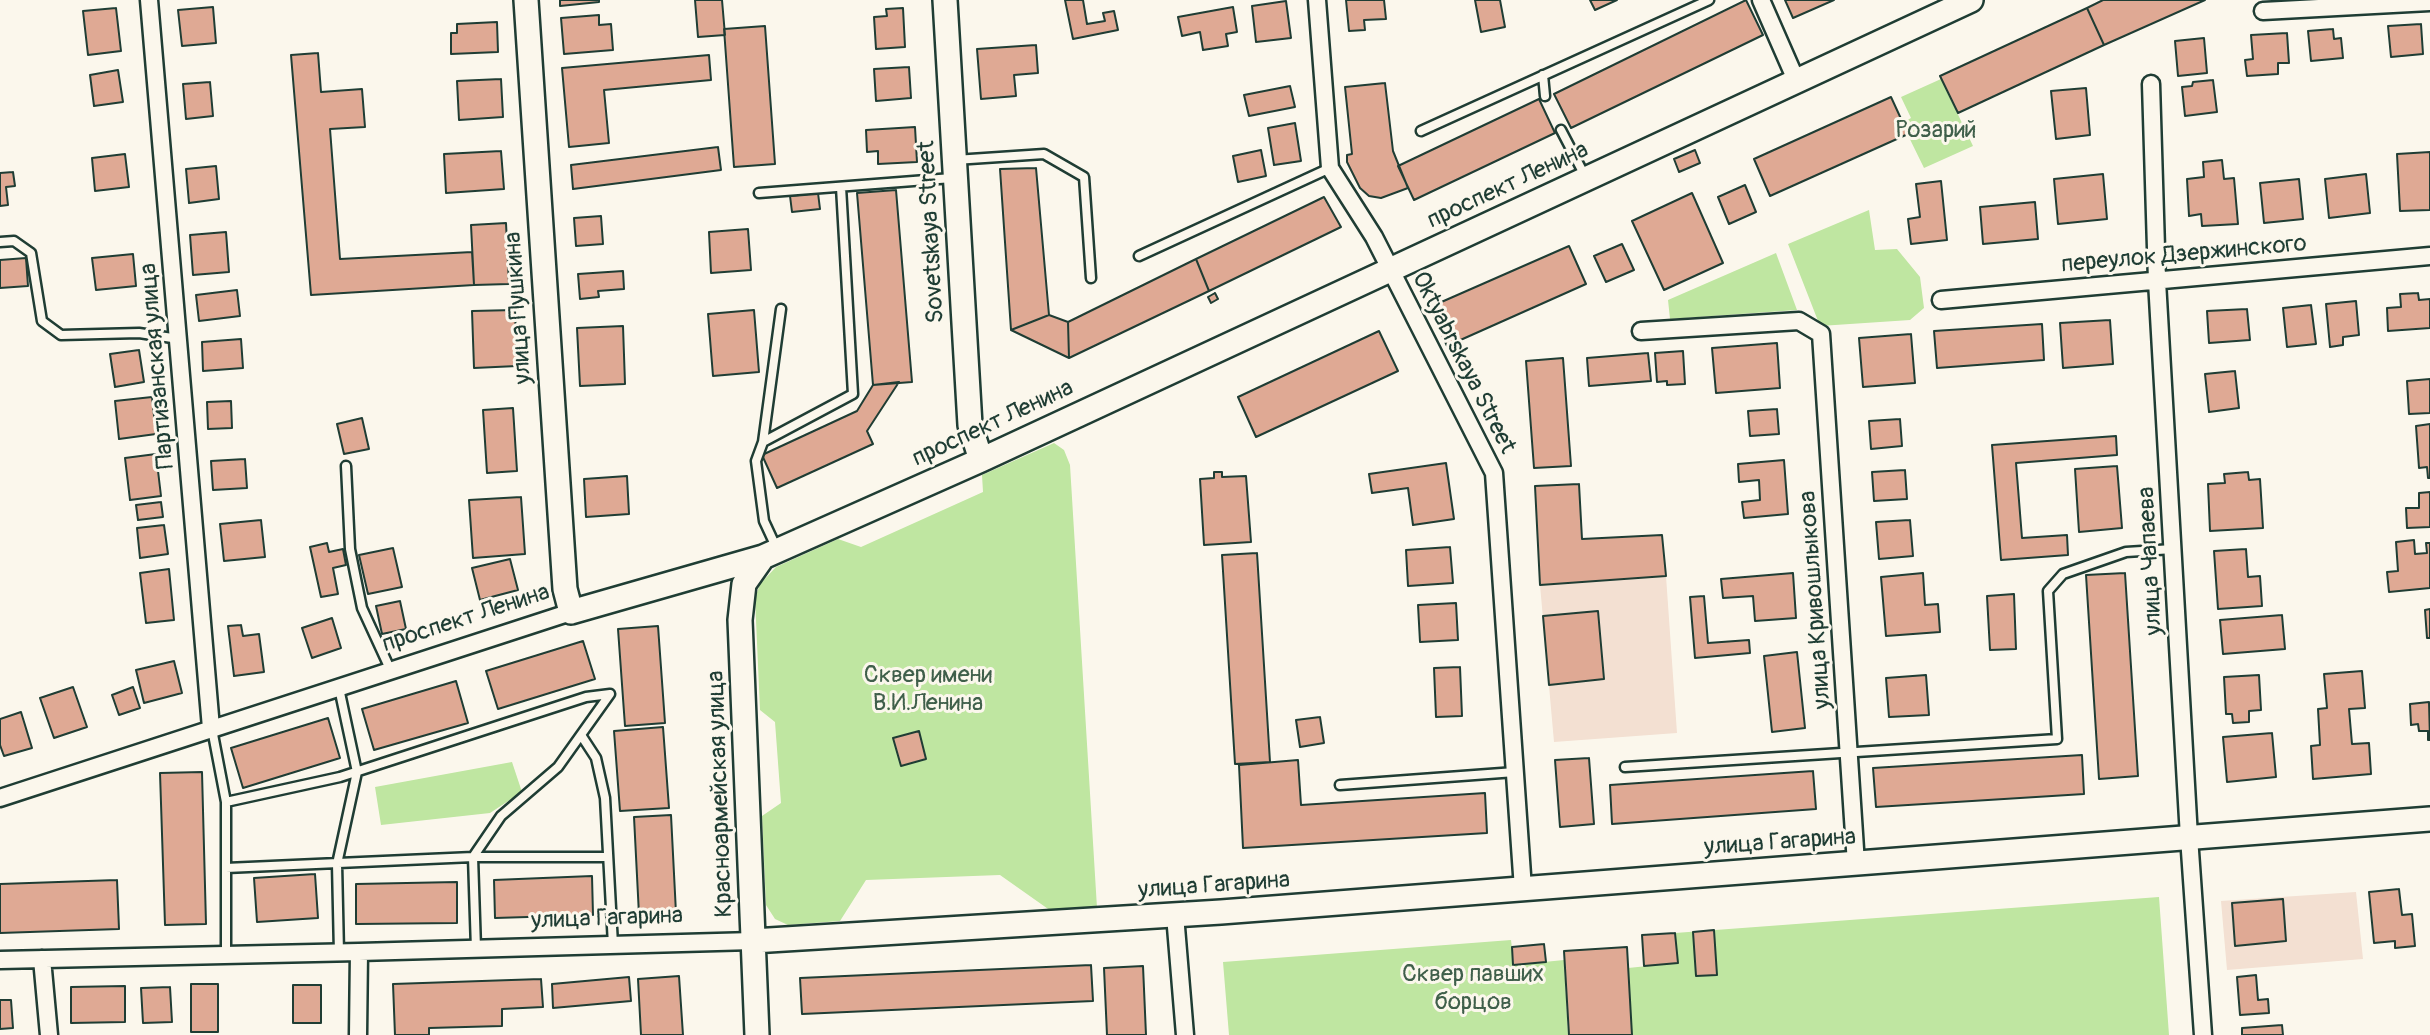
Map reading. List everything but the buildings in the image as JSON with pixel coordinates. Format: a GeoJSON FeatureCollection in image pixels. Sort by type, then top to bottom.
{"type":"FeatureCollection","features":[{"type":"Feature","properties":{"kind":"street","name":"Партизанская улица"},"geometry":{"type":"LineString","coordinates":[[149,0],[211,728]]}},
{"type":"Feature","properties":{"kind":"street","name":"улица Пушкина"},"geometry":{"type":"LineString","coordinates":[[526,0],[565,589],[571,612]]}},
{"type":"Feature","properties":{"kind":"street","name":"Sovetskaya Street"},"geometry":{"type":"LineString","coordinates":[[945,0],[970,425],[981,460]]}},
{"type":"Feature","properties":{"kind":"street","name":"Oktyabrskaya Street"},"geometry":{"type":"LineString","coordinates":[[1317,0],[1330,168],[1374,237],[1494,473],[1524,889]]}},
{"type":"Feature","properties":{"kind":"street"},"geometry":{"type":"LineString","coordinates":[[1761,0],[1797,80]]}},
{"type":"Feature","properties":{"kind":"street","name":"проспект Ленина"},"geometry":{"type":"LineString","coordinates":[[0,797],[571,612],[771,554],[981,460],[1971,0]]}},
{"type":"Feature","properties":{"kind":"street"},"geometry":{"type":"LineString","coordinates":[[2263,11],[2430,2]]}},
{"type":"Feature","properties":{"kind":"street","name":"улица Чапаева"},"geometry":{"type":"LineString","coordinates":[[2151,84],[2157,281],[2203,1035]]}},
{"type":"Feature","properties":{"kind":"street","name":"переулок Дзержинского"},"geometry":{"type":"LineString","coordinates":[[1941,300],[2430,256]]}},
{"type":"Feature","properties":{"kind":"street","name":"улица Кривошлыкова"},"geometry":{"type":"LineString","coordinates":[[1641,331],[1799,321],[1821,334],[1857,864]]}},
{"type":"Feature","properties":{"kind":"street","name":"Красноармейская улица"},"geometry":{"type":"LineString","coordinates":[[757,1035],[740,620],[744,584],[771,554]]}},
{"type":"Feature","properties":{"kind":"street","name":"улица Гагарина"},"geometry":{"type":"LineString","coordinates":[[0,960],[753,941],[1175,915],[2430,819]]}},
{"type":"Feature","properties":{"kind":"street"},"geometry":{"type":"LineString","coordinates":[[1175,915],[1185,1035]]}},
{"type":"Feature","properties":{"kind":"street"},"geometry":{"type":"LineString","coordinates":[[358,1035],[359,953]]}},
{"type":"Feature","properties":{"kind":"street"},"geometry":{"type":"LineString","coordinates":[[42,959],[49,1035]]}},
{"type":"Feature","properties":{"kind":"lane"},"geometry":{"type":"LineString","coordinates":[[1421,131],[1709,0]]}},
{"type":"Feature","properties":{"kind":"lane"},"geometry":{"type":"LineString","coordinates":[[1543,75],[1545,96]]}},
{"type":"Feature","properties":{"kind":"lane"},"geometry":{"type":"LineString","coordinates":[[1562,130],[1586,179]]}},
{"type":"Feature","properties":{"kind":"lane"},"geometry":{"type":"LineString","coordinates":[[759,193],[841,187],[1044,154],[1084,177],[1091,278]]}},
{"type":"Feature","properties":{"kind":"lane"},"geometry":{"type":"LineString","coordinates":[[1139,256],[1330,168]]}},
{"type":"Feature","properties":{"kind":"lane"},"geometry":{"type":"LineString","coordinates":[[763,442],[853,394],[841,187]]}},
{"type":"Feature","properties":{"kind":"lane"},"geometry":{"type":"LineString","coordinates":[[0,242],[14,241],[31,253],[42,321],[61,335],[139,333],[179,340]]}},
{"type":"Feature","properties":{"kind":"lane"},"geometry":{"type":"LineString","coordinates":[[771,554],[756,461],[763,442],[781,309]]}},
{"type":"Feature","properties":{"kind":"lane"},"geometry":{"type":"LineString","coordinates":[[345,466],[351,549],[362,608],[391,671]]}},
{"type":"Feature","properties":{"kind":"lane"},"geometry":{"type":"LineString","coordinates":[[1625,767],[2057,739],[2048,591],[2063,574],[2126,552],[2173,549]]}},
{"type":"Feature","properties":{"kind":"lane"},"geometry":{"type":"LineString","coordinates":[[339,688],[357,772],[337,864],[339,953]]}},
{"type":"Feature","properties":{"kind":"lane"},"geometry":{"type":"LineString","coordinates":[[226,802],[357,772],[586,697],[610,694],[558,766],[501,816],[473,857],[476,949]]}},
{"type":"Feature","properties":{"kind":"lane"},"geometry":{"type":"LineString","coordinates":[[211,728],[226,802],[226,955]]}},
{"type":"Feature","properties":{"kind":"lane"},"geometry":{"type":"LineString","coordinates":[[580,734],[596,758],[606,798],[613,945]]}},
{"type":"Feature","properties":{"kind":"lane"},"geometry":{"type":"LineString","coordinates":[[1340,785],[1515,772]]}},
{"type":"Feature","properties":{"kind":"lane"},"geometry":{"type":"LineString","coordinates":[[226,868],[473,857],[608,857]]}},
{"type":"Feature","properties":{"kind":"shaded area"},"geometry":{"type":"Polygon","coordinates":[[[1666,576],[1677,733],[1554,742],[1540,585],[1666,576]]]}},
{"type":"Feature","properties":{"kind":"shaded area"},"geometry":{"type":"Polygon","coordinates":[[[2356,892],[2363,959],[2227,970],[2221,901],[2356,892]]]}},
{"type":"Feature","properties":{"kind":"green space","name":"Розарий"},"geometry":{"type":"Polygon","coordinates":[[[1941,79],[1973,146],[1924,168],[1902,123],[1911,118],[1901,97],[1941,79]]]}},
{"type":"Feature","properties":{"kind":"green space"},"geometry":{"type":"Polygon","coordinates":[[[1869,210],[1875,250],[1897,249],[1920,277],[1924,308],[1910,320],[1820,326],[1788,244],[1869,210]]]}},
{"type":"Feature","properties":{"kind":"green space"},"geometry":{"type":"Polygon","coordinates":[[[1776,253],[1797,310],[1670,319],[1668,300],[1776,253]]]}},
{"type":"Feature","properties":{"kind":"green space","name":"Сквер имени В.И.Ленина"},"geometry":{"type":"Polygon","coordinates":[[[1054,443],[1064,450],[1070,465],[1097,908],[1051,911],[1000,875],[866,880],[840,921],[788,925],[775,919],[766,905],[762,816],[781,803],[775,722],[760,710],[755,598],[760,584],[776,567],[838,539],[861,547],[983,492],[982,475],[1054,443]]]}},
{"type":"Feature","properties":{"kind":"green space"},"geometry":{"type":"Polygon","coordinates":[[[512,762],[522,792],[490,813],[381,825],[375,787],[512,762]]]}},
{"type":"Feature","properties":{"kind":"green space"},"geometry":{"type":"Polygon","coordinates":[[[2159,897],[2169,1035],[1632,1035],[1628,968],[1677,963],[1675,933],[2159,897]]]}},
{"type":"Feature","properties":{"kind":"green space","name":"Сквер павших борцов"},"geometry":{"type":"Polygon","coordinates":[[[1511,940],[1514,965],[1564,960],[1568,1035],[1229,1035],[1223,962],[1511,940]]]}}]}
